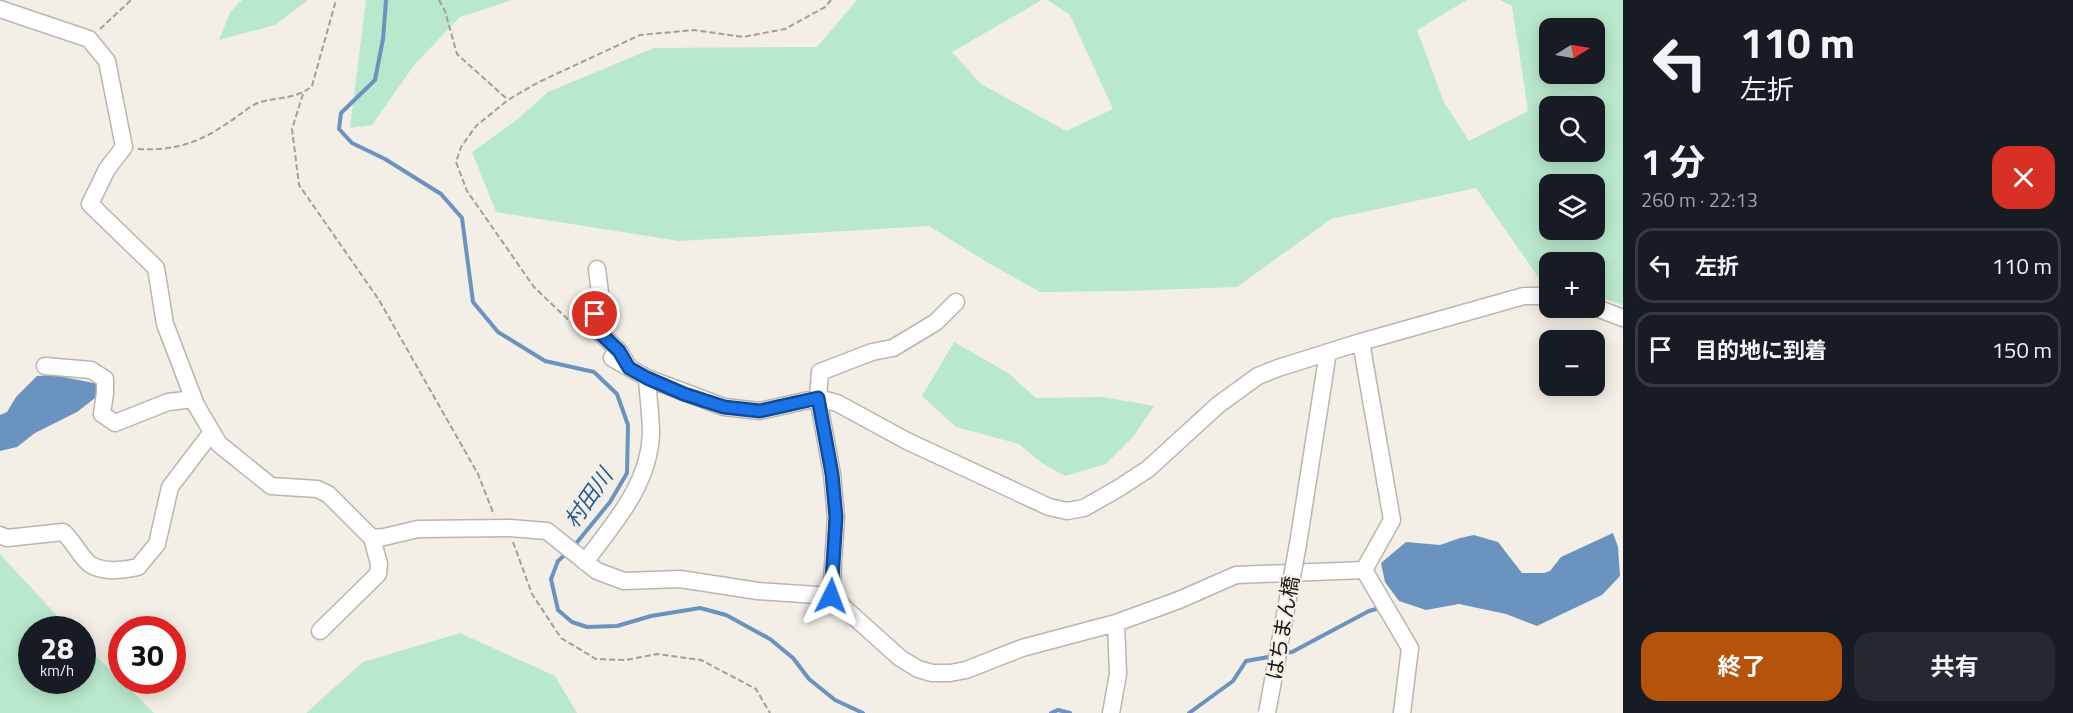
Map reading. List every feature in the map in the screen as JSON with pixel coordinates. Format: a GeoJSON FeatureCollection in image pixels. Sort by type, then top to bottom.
{"type":"FeatureCollection","features":[{"type":"Feature","properties":{"kind":"street"},"geometry":{"type":"LineString","coordinates":[[0,9],[89,39],[107,61],[124,147],[107,169],[90,204],[156,268],[165,324],[194,399],[219,444],[271,486],[317,489],[328,494],[372,538],[379,564],[378,574],[320,632]]}},
{"type":"Feature","properties":{"kind":"street"},"geometry":{"type":"LineString","coordinates":[[597,269],[601,301],[595,314],[596,329],[619,351],[629,368]]}},
{"type":"Feature","properties":{"kind":"street"},"geometry":{"type":"LineString","coordinates":[[612,358],[647,378],[724,407],[760,411],[818,398],[837,404],[907,441],[1049,507],[1067,511],[1084,508],[1099,501],[1148,469],[1218,405],[1258,376],[1361,342],[1524,296],[1539,296]]}},
{"type":"Feature","properties":{"kind":"street"},"geometry":{"type":"LineString","coordinates":[[831,596],[836,517],[832,474],[818,398],[820,372],[872,352],[893,348],[936,322],[956,302]]}},
{"type":"Feature","properties":{"kind":"street"},"geometry":{"type":"LineString","coordinates":[[1605,311],[1623,318]]}},
{"type":"Feature","properties":{"kind":"street"},"geometry":{"type":"LineString","coordinates":[[1361,342],[1392,520],[1364,570]]}},
{"type":"Feature","properties":{"kind":"street","name":"はちまん橋"},"geometry":{"type":"LineString","coordinates":[[1267,713],[1298,544],[1329,352]]}},
{"type":"Feature","properties":{"kind":"street"},"geometry":{"type":"LineString","coordinates":[[45,366],[91,370],[105,380],[102,414],[114,423],[168,402],[194,399]]}},
{"type":"Feature","properties":{"kind":"street"},"geometry":{"type":"LineString","coordinates":[[585,562],[634,495],[645,470],[651,435],[647,378]]}},
{"type":"Feature","properties":{"kind":"street"},"geometry":{"type":"LineString","coordinates":[[0,535],[7,538],[63,532],[71,538],[90,565],[115,572],[138,567],[157,544],[170,487],[212,432]]}},
{"type":"Feature","properties":{"kind":"street"},"geometry":{"type":"LineString","coordinates":[[372,538],[418,529],[503,528],[547,531],[597,571],[624,581],[680,579],[759,591],[831,596],[900,658],[918,669],[932,673],[966,670],[1022,648],[1116,623],[1179,600],[1236,575],[1364,570]]}},
{"type":"Feature","properties":{"kind":"street"},"geometry":{"type":"LineString","coordinates":[[1364,570],[1410,648],[1402,713]]}},
{"type":"Feature","properties":{"kind":"street"},"geometry":{"type":"LineString","coordinates":[[1111,713],[1118,674],[1116,623]]}},
{"type":"Feature","properties":{"kind":"path"},"geometry":{"type":"LineString","coordinates":[[89,39],[131,0]]}},
{"type":"Feature","properties":{"kind":"path"},"geometry":{"type":"LineString","coordinates":[[124,147],[160,150],[183,147],[225,126],[258,103],[303,94],[312,86],[336,0]]}},
{"type":"Feature","properties":{"kind":"path"},"geometry":{"type":"LineString","coordinates":[[439,0],[445,11],[457,54],[508,100]]}},
{"type":"Feature","properties":{"kind":"path"},"geometry":{"type":"LineString","coordinates":[[588,338],[534,287],[467,191],[456,162],[461,147],[476,126],[508,100],[539,82],[640,35],[694,30],[743,37],[785,29],[825,7],[831,0]]}},
{"type":"Feature","properties":{"kind":"path"},"geometry":{"type":"LineString","coordinates":[[303,94],[292,129],[299,185],[379,300],[478,474],[532,594],[561,638],[596,659],[626,660],[657,654],[701,660],[756,689],[770,713]]}},
{"type":"Feature","properties":{"kind":"green space"},"geometry":{"type":"Polygon","coordinates":[[[242,0],[308,0],[275,25],[219,40],[230,12],[242,0]]]}},
{"type":"Feature","properties":{"kind":"green space"},"geometry":{"type":"Polygon","coordinates":[[[366,0],[512,0],[460,17],[415,64],[372,125],[350,128],[366,0]]]}},
{"type":"Feature","properties":{"kind":"green space"},"geometry":{"type":"Polygon","coordinates":[[[857,0],[1042,0],[952,52],[981,84],[1066,131],[1113,109],[1070,15],[1047,0],[1467,0],[1417,30],[1444,102],[1469,141],[1528,111],[1512,6],[1500,0],[1623,0],[1623,305],[1605,299],[1605,252],[1539,252],[1539,278],[1476,188],[1331,219],[1237,287],[1126,291],[1040,292],[929,226],[679,241],[496,212],[472,152],[518,119],[548,92],[654,48],[817,47],[857,0]]]}},
{"type":"Feature","properties":{"kind":"green space"},"geometry":{"type":"Polygon","coordinates":[[[954,342],[1008,373],[1036,398],[1103,397],[1154,406],[1133,437],[1106,464],[1065,476],[1042,463],[1019,444],[956,427],[922,396],[954,342]]]}},
{"type":"Feature","properties":{"kind":"green space"},"geometry":{"type":"Polygon","coordinates":[[[0,554],[57,616],[18,616],[18,694],[96,694],[96,656],[108,668],[108,694],[135,694],[154,713],[0,713],[0,554]]]}},
{"type":"Feature","properties":{"kind":"green space"},"geometry":{"type":"Polygon","coordinates":[[[460,633],[555,676],[577,713],[306,713],[363,662],[460,633]]]}},
{"type":"Feature","properties":{"kind":"water"},"geometry":{"type":"Polygon","coordinates":[[[53,375],[99,384],[99,395],[77,412],[35,433],[17,447],[0,451],[0,415],[7,412],[16,397],[37,376],[53,375]]]}},
{"type":"Feature","properties":{"kind":"water"},"geometry":{"type":"Polygon","coordinates":[[[1613,533],[1618,547],[1620,576],[1602,595],[1537,626],[1506,614],[1459,604],[1426,610],[1399,601],[1385,582],[1381,563],[1406,542],[1440,545],[1474,535],[1498,542],[1522,573],[1544,573],[1550,571],[1561,557],[1613,533]]]}},
{"type":"Feature","properties":{"kind":"waterway","name":"村田川"},"geometry":{"type":"LineString","coordinates":[[386,0],[383,39],[375,80],[341,113],[339,129],[352,143],[385,159],[441,194],[462,218],[473,302],[498,332],[545,361],[594,372],[617,394],[628,425],[627,473],[610,502],[574,546]]}},
{"type":"Feature","properties":{"kind":"waterway","name":"村田川"},"geometry":{"type":"LineString","coordinates":[[567,553],[558,561],[551,579],[558,610],[572,622],[587,627],[617,626],[651,616],[700,608],[726,615],[770,639],[793,658],[809,679],[835,700],[863,713]]}},
{"type":"Feature","properties":{"kind":"waterway"},"geometry":{"type":"LineString","coordinates":[[1284,653],[1292,652],[1369,611],[1380,608]]}},
{"type":"Feature","properties":{"kind":"waterway"},"geometry":{"type":"LineString","coordinates":[[1189,713],[1233,681],[1246,661],[1274,656]]}},
{"type":"Feature","properties":{"kind":"waterway"},"geometry":{"type":"LineString","coordinates":[[1051,713],[1058,710],[1070,713]]}},
{"type":"Feature","properties":{"kind":"route"},"geometry":{"type":"LineString","coordinates":[[595,314],[596,329],[619,351],[629,368],[684,394],[724,407],[760,411],[818,398],[832,474],[836,517],[831,596]]}}]}
